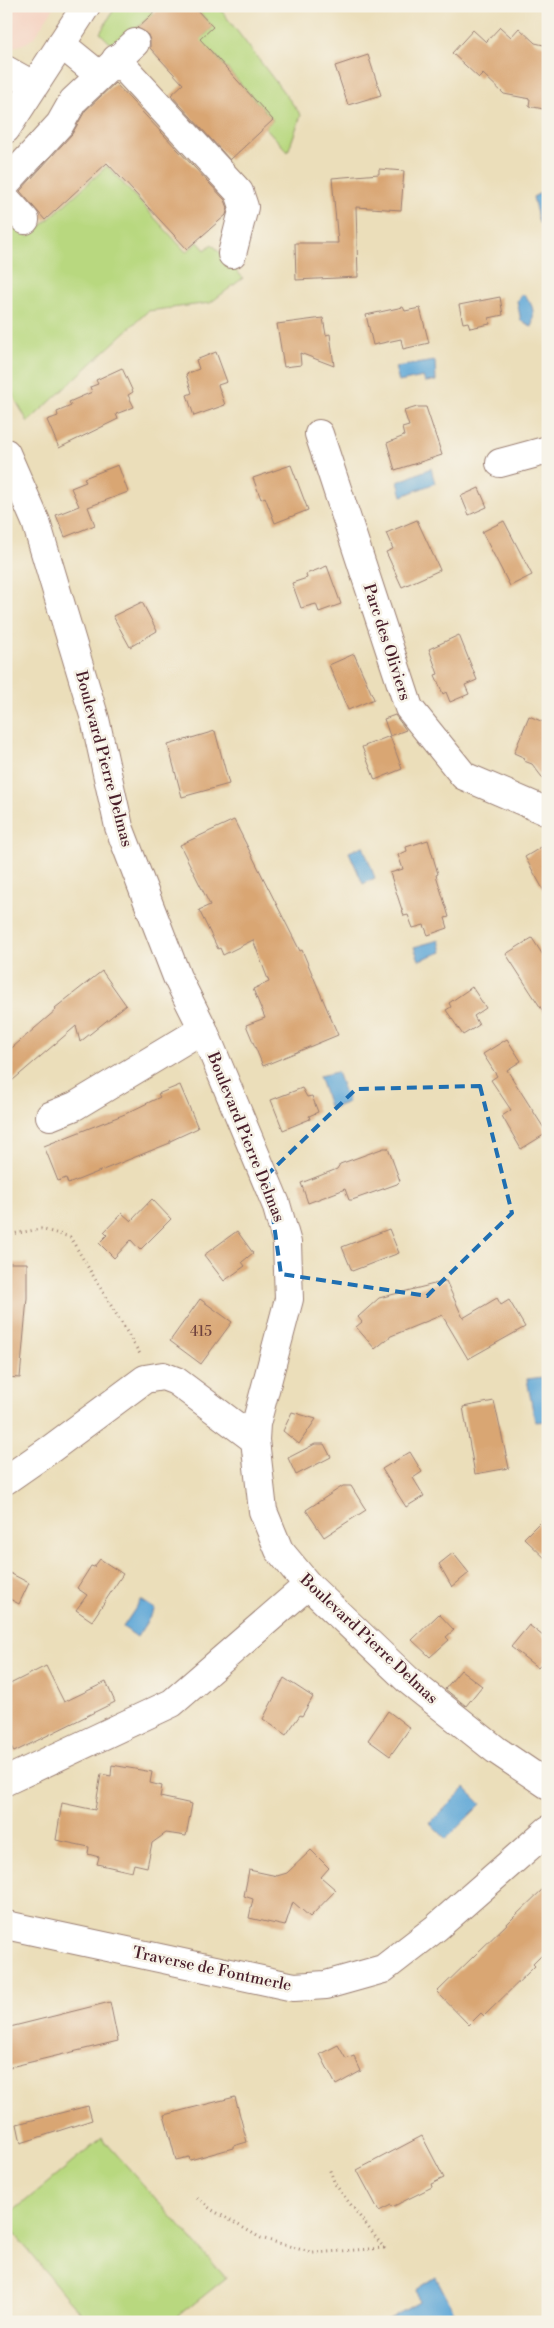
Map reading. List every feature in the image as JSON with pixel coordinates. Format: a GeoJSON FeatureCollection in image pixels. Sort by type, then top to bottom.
{"type":"FeatureCollection","features":[{"type":"Feature","properties":{"kind":"street"},"geometry":{"type":"LineString","coordinates":[[6,128],[86,6]]}},
{"type":"Feature","properties":{"kind":"street"},"geometry":{"type":"LineString","coordinates":[[60,44],[111,61],[238,192],[244,207],[232,254]]}},
{"type":"Feature","properties":{"kind":"street"},"geometry":{"type":"LineString","coordinates":[[59,110],[73,101],[111,61]]}},
{"type":"Feature","properties":{"kind":"street"},"geometry":{"type":"LineString","coordinates":[[6,70],[59,110],[60,124],[6,183]]}},
{"type":"Feature","properties":{"kind":"street"},"geometry":{"type":"LineString","coordinates":[[6,199],[25,220]]}},
{"type":"Feature","properties":{"kind":"street","name":"Parc des Oliviers"},"geometry":{"type":"LineString","coordinates":[[319,434],[409,708],[464,776],[548,812]]}},
{"type":"Feature","properties":{"kind":"street"},"geometry":{"type":"LineString","coordinates":[[500,463],[548,450]]}},
{"type":"Feature","properties":{"kind":"street","name":"Boulevard Pierre Delmas"},"geometry":{"type":"LineString","coordinates":[[6,453],[38,531],[95,719],[119,827],[177,977],[202,1029],[276,1204],[287,1244],[288,1299],[256,1424],[255,1440],[263,1511],[279,1550],[308,1585],[408,1680],[496,1750],[548,1785]]}},
{"type":"Feature","properties":{"kind":"street"},"geometry":{"type":"LineString","coordinates":[[50,1116],[75,1106],[202,1029]]}},
{"type":"Feature","properties":{"kind":"street"},"geometry":{"type":"LineString","coordinates":[[6,1480],[145,1379],[154,1377],[163,1376],[176,1381],[255,1440]]}},
{"type":"Feature","properties":{"kind":"street"},"geometry":{"type":"LineString","coordinates":[[6,1782],[172,1703],[308,1585]]}},
{"type":"Feature","properties":{"kind":"street","name":"Traverse de Fontmerle"},"geometry":{"type":"LineString","coordinates":[[6,1925],[294,1988],[326,1985],[382,1969],[436,1928],[548,1830]]}},
{"type":"Feature","properties":{"kind":"path"},"geometry":{"type":"LineString","coordinates":[[6,1236],[41,1229],[70,1237],[154,1377]]}},
{"type":"Feature","properties":{"kind":"path"},"geometry":{"type":"LineString","coordinates":[[197,2198],[212,2210],[261,2238],[313,2253],[384,2248],[335,2184],[329,2168]]}},
{"type":"Feature","properties":{"kind":"highlighted area"},"geometry":{"type":"Polygon","coordinates":[[[480,1086],[512,1213],[427,1296],[281,1274],[267,1175],[356,1089],[480,1086]]]}},
{"type":"Feature","properties":{"kind":"shaded area"},"geometry":{"type":"Polygon","coordinates":[[[6,6],[55,6],[35,36],[28,42],[18,46],[6,47],[6,6]]]}},
{"type":"Feature","properties":{"kind":"green space"},"geometry":{"type":"Polygon","coordinates":[[[116,6],[146,6],[153,14],[114,47],[100,33],[116,6]]]}},
{"type":"Feature","properties":{"kind":"green space"},"geometry":{"type":"Polygon","coordinates":[[[193,6],[218,6],[301,115],[288,152],[265,127],[273,120],[215,55],[195,44],[213,27],[193,6]]]}},
{"type":"Feature","properties":{"kind":"green space"},"geometry":{"type":"Polygon","coordinates":[[[107,166],[186,252],[198,242],[205,250],[212,244],[243,278],[210,303],[148,311],[28,422],[6,383],[6,231],[17,228],[29,237],[107,166]]]}},
{"type":"Feature","properties":{"kind":"green space"},"geometry":{"type":"Polygon","coordinates":[[[102,2138],[226,2278],[171,2322],[89,2322],[66,2297],[6,2223],[6,2217],[102,2138]]]}},
{"type":"Feature","properties":{"kind":"water"},"geometry":{"type":"Polygon","coordinates":[[[548,189],[548,228],[539,223],[533,197],[548,189]]]}},
{"type":"Feature","properties":{"kind":"water"},"geometry":{"type":"Polygon","coordinates":[[[522,294],[529,301],[533,309],[532,327],[521,321],[517,301],[522,294]]]}},
{"type":"Feature","properties":{"kind":"water"},"geometry":{"type":"Polygon","coordinates":[[[435,361],[436,381],[425,382],[423,377],[399,382],[395,367],[435,361]]]}},
{"type":"Feature","properties":{"kind":"water"},"geometry":{"type":"Polygon","coordinates":[[[431,468],[435,483],[402,496],[398,482],[431,468]]]}},
{"type":"Feature","properties":{"kind":"water"},"geometry":{"type":"Polygon","coordinates":[[[363,846],[375,878],[363,884],[349,852],[363,846]]]}},
{"type":"Feature","properties":{"kind":"water"},"geometry":{"type":"Polygon","coordinates":[[[439,940],[442,952],[419,960],[414,947],[439,940]]]}},
{"type":"Feature","properties":{"kind":"water"},"geometry":{"type":"Polygon","coordinates":[[[337,1072],[348,1102],[330,1109],[319,1076],[337,1072]]]}},
{"type":"Feature","properties":{"kind":"water"},"geometry":{"type":"Polygon","coordinates":[[[543,1377],[548,1385],[548,1421],[535,1422],[527,1379],[543,1377]]]}},
{"type":"Feature","properties":{"kind":"water"},"geometry":{"type":"Polygon","coordinates":[[[141,1600],[155,1609],[137,1637],[123,1627],[141,1600]]]}},
{"type":"Feature","properties":{"kind":"water"},"geometry":{"type":"Polygon","coordinates":[[[465,1788],[481,1804],[446,1839],[430,1823],[465,1788]]]}},
{"type":"Feature","properties":{"kind":"water"},"geometry":{"type":"Polygon","coordinates":[[[436,2277],[459,2321],[384,2322],[419,2302],[416,2290],[436,2277]]]}},
{"type":"Feature","properties":{"kind":"building"},"geometry":{"type":"Polygon","coordinates":[[[161,6],[193,6],[213,27],[200,39],[273,120],[230,160],[171,95],[183,84],[150,48],[150,40],[147,33],[137,28],[161,6]]]}},
{"type":"Feature","properties":{"kind":"building"},"geometry":{"type":"Polygon","coordinates":[[[500,27],[511,37],[519,28],[535,43],[548,46],[548,110],[529,106],[530,99],[504,94],[483,74],[479,78],[452,53],[473,30],[486,42],[500,27]]]}},
{"type":"Feature","properties":{"kind":"building"},"geometry":{"type":"Polygon","coordinates":[[[368,55],[381,95],[348,105],[335,66],[368,55]]]}},
{"type":"Feature","properties":{"kind":"building"},"geometry":{"type":"Polygon","coordinates":[[[115,83],[225,200],[228,208],[226,215],[187,249],[107,163],[45,220],[20,191],[72,134],[85,111],[115,83]]]}},
{"type":"Feature","properties":{"kind":"building"},"geometry":{"type":"Polygon","coordinates":[[[379,169],[404,171],[401,210],[356,207],[358,277],[296,280],[295,243],[338,243],[332,178],[379,174],[379,169]]]}},
{"type":"Feature","properties":{"kind":"building"},"geometry":{"type":"Polygon","coordinates":[[[500,297],[503,315],[489,318],[490,324],[470,328],[468,322],[463,323],[459,305],[500,297]]]}},
{"type":"Feature","properties":{"kind":"building"},"geometry":{"type":"Polygon","coordinates":[[[403,307],[405,311],[420,308],[429,343],[403,349],[401,339],[373,345],[366,315],[403,307]]]}},
{"type":"Feature","properties":{"kind":"building"},"geometry":{"type":"Polygon","coordinates":[[[323,318],[326,335],[330,334],[334,366],[300,353],[301,365],[284,367],[277,324],[323,318]]]}},
{"type":"Feature","properties":{"kind":"building"},"geometry":{"type":"Polygon","coordinates":[[[216,352],[227,382],[218,385],[225,405],[194,416],[187,395],[192,393],[186,374],[199,369],[196,360],[216,352]]]}},
{"type":"Feature","properties":{"kind":"building"},"geometry":{"type":"Polygon","coordinates":[[[122,368],[133,392],[128,395],[134,407],[116,414],[118,419],[59,448],[47,420],[58,416],[57,412],[71,406],[69,402],[92,392],[90,387],[98,384],[96,380],[122,368]]]}},
{"type":"Feature","properties":{"kind":"building"},"geometry":{"type":"Polygon","coordinates":[[[417,407],[426,407],[442,455],[395,470],[387,443],[404,436],[402,428],[409,426],[404,411],[417,407]]]}},
{"type":"Feature","properties":{"kind":"building"},"geometry":{"type":"Polygon","coordinates":[[[118,465],[128,492],[88,507],[95,525],[65,537],[56,515],[79,506],[71,488],[86,482],[84,478],[118,465]]]}},
{"type":"Feature","properties":{"kind":"building"},"geometry":{"type":"Polygon","coordinates":[[[291,465],[308,510],[275,523],[265,497],[261,499],[253,478],[291,465]]]}},
{"type":"Feature","properties":{"kind":"building"},"geometry":{"type":"Polygon","coordinates":[[[479,488],[487,507],[469,515],[461,496],[479,488]]]}},
{"type":"Feature","properties":{"kind":"building"},"geometry":{"type":"Polygon","coordinates":[[[417,520],[440,570],[402,587],[386,552],[393,549],[386,533],[417,520]]]}},
{"type":"Feature","properties":{"kind":"building"},"geometry":{"type":"Polygon","coordinates":[[[504,521],[532,575],[510,586],[482,532],[504,521]]]}},
{"type":"Feature","properties":{"kind":"building"},"geometry":{"type":"Polygon","coordinates":[[[327,566],[341,604],[319,612],[316,604],[301,608],[292,583],[307,578],[306,574],[327,566]]]}},
{"type":"Feature","properties":{"kind":"building"},"geometry":{"type":"Polygon","coordinates":[[[142,602],[157,631],[130,647],[113,616],[142,602]]]}},
{"type":"Feature","properties":{"kind":"building"},"geometry":{"type":"Polygon","coordinates":[[[459,635],[477,680],[465,685],[469,694],[450,702],[446,692],[443,694],[435,675],[438,674],[429,649],[459,635]]]}},
{"type":"Feature","properties":{"kind":"building"},"geometry":{"type":"Polygon","coordinates":[[[354,654],[374,699],[348,710],[329,665],[354,654]]]}},
{"type":"Feature","properties":{"kind":"building"},"geometry":{"type":"Polygon","coordinates":[[[395,715],[406,730],[390,736],[384,719],[395,715]]]}},
{"type":"Feature","properties":{"kind":"building"},"geometry":{"type":"Polygon","coordinates":[[[529,716],[548,724],[548,785],[532,764],[524,761],[525,758],[514,753],[529,716]]]}},
{"type":"Feature","properties":{"kind":"building"},"geometry":{"type":"Polygon","coordinates":[[[215,731],[229,784],[182,797],[168,745],[215,731]]]}},
{"type":"Feature","properties":{"kind":"building"},"geometry":{"type":"Polygon","coordinates":[[[390,736],[402,769],[375,780],[362,747],[390,736]]]}},
{"type":"Feature","properties":{"kind":"building"},"geometry":{"type":"Polygon","coordinates":[[[234,820],[300,951],[302,950],[338,1035],[263,1066],[246,1025],[265,1018],[253,989],[269,982],[253,940],[223,955],[220,948],[218,949],[199,910],[210,905],[180,845],[234,820]]]}},
{"type":"Feature","properties":{"kind":"building"},"geometry":{"type":"Polygon","coordinates":[[[428,840],[449,917],[445,918],[448,928],[428,935],[424,925],[413,928],[408,915],[404,916],[390,873],[403,869],[398,855],[407,851],[406,847],[428,840]]]}},
{"type":"Feature","properties":{"kind":"building"},"geometry":{"type":"Polygon","coordinates":[[[548,843],[548,898],[525,857],[548,843]]]}},
{"type":"Feature","properties":{"kind":"building"},"geometry":{"type":"Polygon","coordinates":[[[532,938],[548,963],[548,1019],[506,954],[532,938]]]}},
{"type":"Feature","properties":{"kind":"building"},"geometry":{"type":"Polygon","coordinates":[[[102,971],[126,1005],[80,1042],[76,1026],[6,1086],[6,1053],[56,1010],[55,1008],[102,971]]]}},
{"type":"Feature","properties":{"kind":"building"},"geometry":{"type":"Polygon","coordinates":[[[472,987],[486,1008],[474,1016],[479,1025],[463,1035],[446,1010],[451,1007],[449,1003],[472,987]]]}},
{"type":"Feature","properties":{"kind":"building"},"geometry":{"type":"Polygon","coordinates":[[[507,1039],[521,1061],[507,1070],[547,1133],[521,1149],[502,1116],[511,1110],[491,1080],[497,1076],[483,1054],[507,1039]]]}},
{"type":"Feature","properties":{"kind":"building"},"geometry":{"type":"Polygon","coordinates":[[[180,1085],[198,1128],[170,1141],[170,1143],[68,1184],[66,1178],[58,1181],[44,1146],[125,1114],[160,1097],[158,1094],[180,1085]]]}},
{"type":"Feature","properties":{"kind":"building"},"geometry":{"type":"Polygon","coordinates":[[[302,1088],[307,1097],[312,1096],[318,1112],[309,1116],[310,1119],[283,1130],[271,1100],[302,1088]]]}},
{"type":"Feature","properties":{"kind":"building"},"geometry":{"type":"Polygon","coordinates":[[[388,1148],[400,1181],[397,1184],[352,1200],[349,1200],[345,1189],[308,1203],[301,1183],[337,1169],[340,1164],[388,1148]]]}},
{"type":"Feature","properties":{"kind":"building"},"geometry":{"type":"Polygon","coordinates":[[[152,1199],[171,1219],[140,1250],[131,1240],[114,1258],[99,1243],[107,1235],[104,1232],[122,1213],[131,1221],[152,1199]]]}},
{"type":"Feature","properties":{"kind":"building"},"geometry":{"type":"Polygon","coordinates":[[[389,1229],[399,1253],[352,1271],[342,1247],[389,1229]]]}},
{"type":"Feature","properties":{"kind":"building"},"geometry":{"type":"Polygon","coordinates":[[[237,1231],[253,1253],[242,1262],[245,1266],[224,1281],[204,1255],[237,1231]]]}},
{"type":"Feature","properties":{"kind":"building"},"geometry":{"type":"Polygon","coordinates":[[[6,1263],[27,1263],[27,1298],[20,1378],[6,1377],[6,1263]]]}},
{"type":"Feature","properties":{"kind":"building"},"geometry":{"type":"Polygon","coordinates":[[[446,1281],[463,1318],[497,1298],[501,1305],[509,1300],[525,1327],[468,1359],[442,1315],[391,1336],[375,1349],[356,1327],[362,1322],[358,1317],[379,1298],[446,1281]]]}},
{"type":"Feature","properties":{"kind":"building"},"geometry":{"type":"Polygon","coordinates":[[[200,1299],[232,1322],[201,1364],[170,1341],[200,1299]]]}},
{"type":"Feature","properties":{"kind":"building"},"geometry":{"type":"Polygon","coordinates":[[[494,1401],[509,1468],[475,1474],[463,1407],[494,1401]]]}},
{"type":"Feature","properties":{"kind":"building"},"geometry":{"type":"Polygon","coordinates":[[[292,1412],[316,1419],[299,1444],[283,1431],[292,1412]]]}},
{"type":"Feature","properties":{"kind":"building"},"geometry":{"type":"Polygon","coordinates":[[[315,1444],[324,1444],[331,1457],[296,1475],[288,1458],[315,1444]]]}},
{"type":"Feature","properties":{"kind":"building"},"geometry":{"type":"Polygon","coordinates":[[[410,1452],[422,1472],[413,1478],[424,1496],[406,1507],[382,1469],[410,1452]]]}},
{"type":"Feature","properties":{"kind":"building"},"geometry":{"type":"Polygon","coordinates":[[[343,1486],[351,1486],[366,1510],[324,1537],[306,1510],[343,1486]]]}},
{"type":"Feature","properties":{"kind":"building"},"geometry":{"type":"Polygon","coordinates":[[[548,1514],[548,1561],[524,1538],[548,1514]]]}},
{"type":"Feature","properties":{"kind":"building"},"geometry":{"type":"Polygon","coordinates":[[[453,1553],[469,1573],[452,1587],[439,1564],[453,1553]]]}},
{"type":"Feature","properties":{"kind":"building"},"geometry":{"type":"Polygon","coordinates":[[[100,1559],[123,1574],[92,1621],[76,1610],[87,1595],[77,1588],[91,1566],[94,1567],[100,1559]]]}},
{"type":"Feature","properties":{"kind":"building"},"geometry":{"type":"Polygon","coordinates":[[[6,1571],[29,1583],[19,1604],[6,1597],[6,1571]]]}},
{"type":"Feature","properties":{"kind":"building"},"geometry":{"type":"Polygon","coordinates":[[[439,1614],[454,1630],[446,1637],[449,1640],[430,1657],[412,1640],[439,1614]]]}},
{"type":"Feature","properties":{"kind":"building"},"geometry":{"type":"Polygon","coordinates":[[[529,1625],[548,1640],[548,1657],[538,1668],[511,1647],[529,1625]]]}},
{"type":"Feature","properties":{"kind":"building"},"geometry":{"type":"Polygon","coordinates":[[[46,1666],[64,1702],[106,1682],[115,1702],[14,1752],[6,1736],[6,1686],[46,1666]]]}},
{"type":"Feature","properties":{"kind":"building"},"geometry":{"type":"Polygon","coordinates":[[[461,1670],[482,1686],[466,1706],[445,1689],[461,1670]]]}},
{"type":"Feature","properties":{"kind":"building"},"geometry":{"type":"Polygon","coordinates":[[[284,1678],[313,1697],[302,1716],[300,1715],[286,1735],[263,1719],[284,1678]]]}},
{"type":"Feature","properties":{"kind":"building"},"geometry":{"type":"Polygon","coordinates":[[[388,1711],[410,1728],[390,1756],[368,1740],[388,1711]]]}},
{"type":"Feature","properties":{"kind":"building"},"geometry":{"type":"Polygon","coordinates":[[[112,1765],[152,1772],[150,1783],[162,1786],[160,1797],[192,1804],[186,1836],[166,1833],[152,1843],[147,1867],[134,1864],[132,1872],[97,1864],[99,1857],[88,1854],[89,1847],[56,1840],[62,1803],[95,1810],[101,1774],[111,1776],[112,1765]]]}},
{"type":"Feature","properties":{"kind":"building"},"geometry":{"type":"Polygon","coordinates":[[[311,1850],[329,1868],[321,1877],[336,1890],[310,1917],[293,1902],[285,1926],[249,1918],[253,1899],[244,1896],[249,1870],[277,1876],[287,1873],[311,1850]]]}},
{"type":"Feature","properties":{"kind":"building"},"geometry":{"type":"Polygon","coordinates":[[[548,1884],[548,1949],[533,1964],[535,1966],[484,2016],[481,2013],[469,2025],[437,1992],[548,1884]]]}},
{"type":"Feature","properties":{"kind":"building"},"geometry":{"type":"Polygon","coordinates":[[[110,2002],[118,2041],[6,2068],[6,2028],[110,2002]]]}},
{"type":"Feature","properties":{"kind":"building"},"geometry":{"type":"Polygon","coordinates":[[[338,2045],[346,2059],[354,2056],[361,2071],[336,2085],[320,2054],[338,2045]]]}},
{"type":"Feature","properties":{"kind":"building"},"geometry":{"type":"Polygon","coordinates":[[[235,2097],[247,2142],[233,2146],[233,2148],[190,2160],[189,2157],[176,2160],[164,2115],[235,2097]]]}},
{"type":"Feature","properties":{"kind":"building"},"geometry":{"type":"Polygon","coordinates":[[[88,2106],[92,2120],[21,2143],[17,2124],[88,2106]]]}},
{"type":"Feature","properties":{"kind":"building"},"geometry":{"type":"Polygon","coordinates":[[[422,2136],[444,2178],[431,2184],[432,2187],[392,2207],[391,2205],[379,2211],[357,2170],[422,2136]]]}}]}
